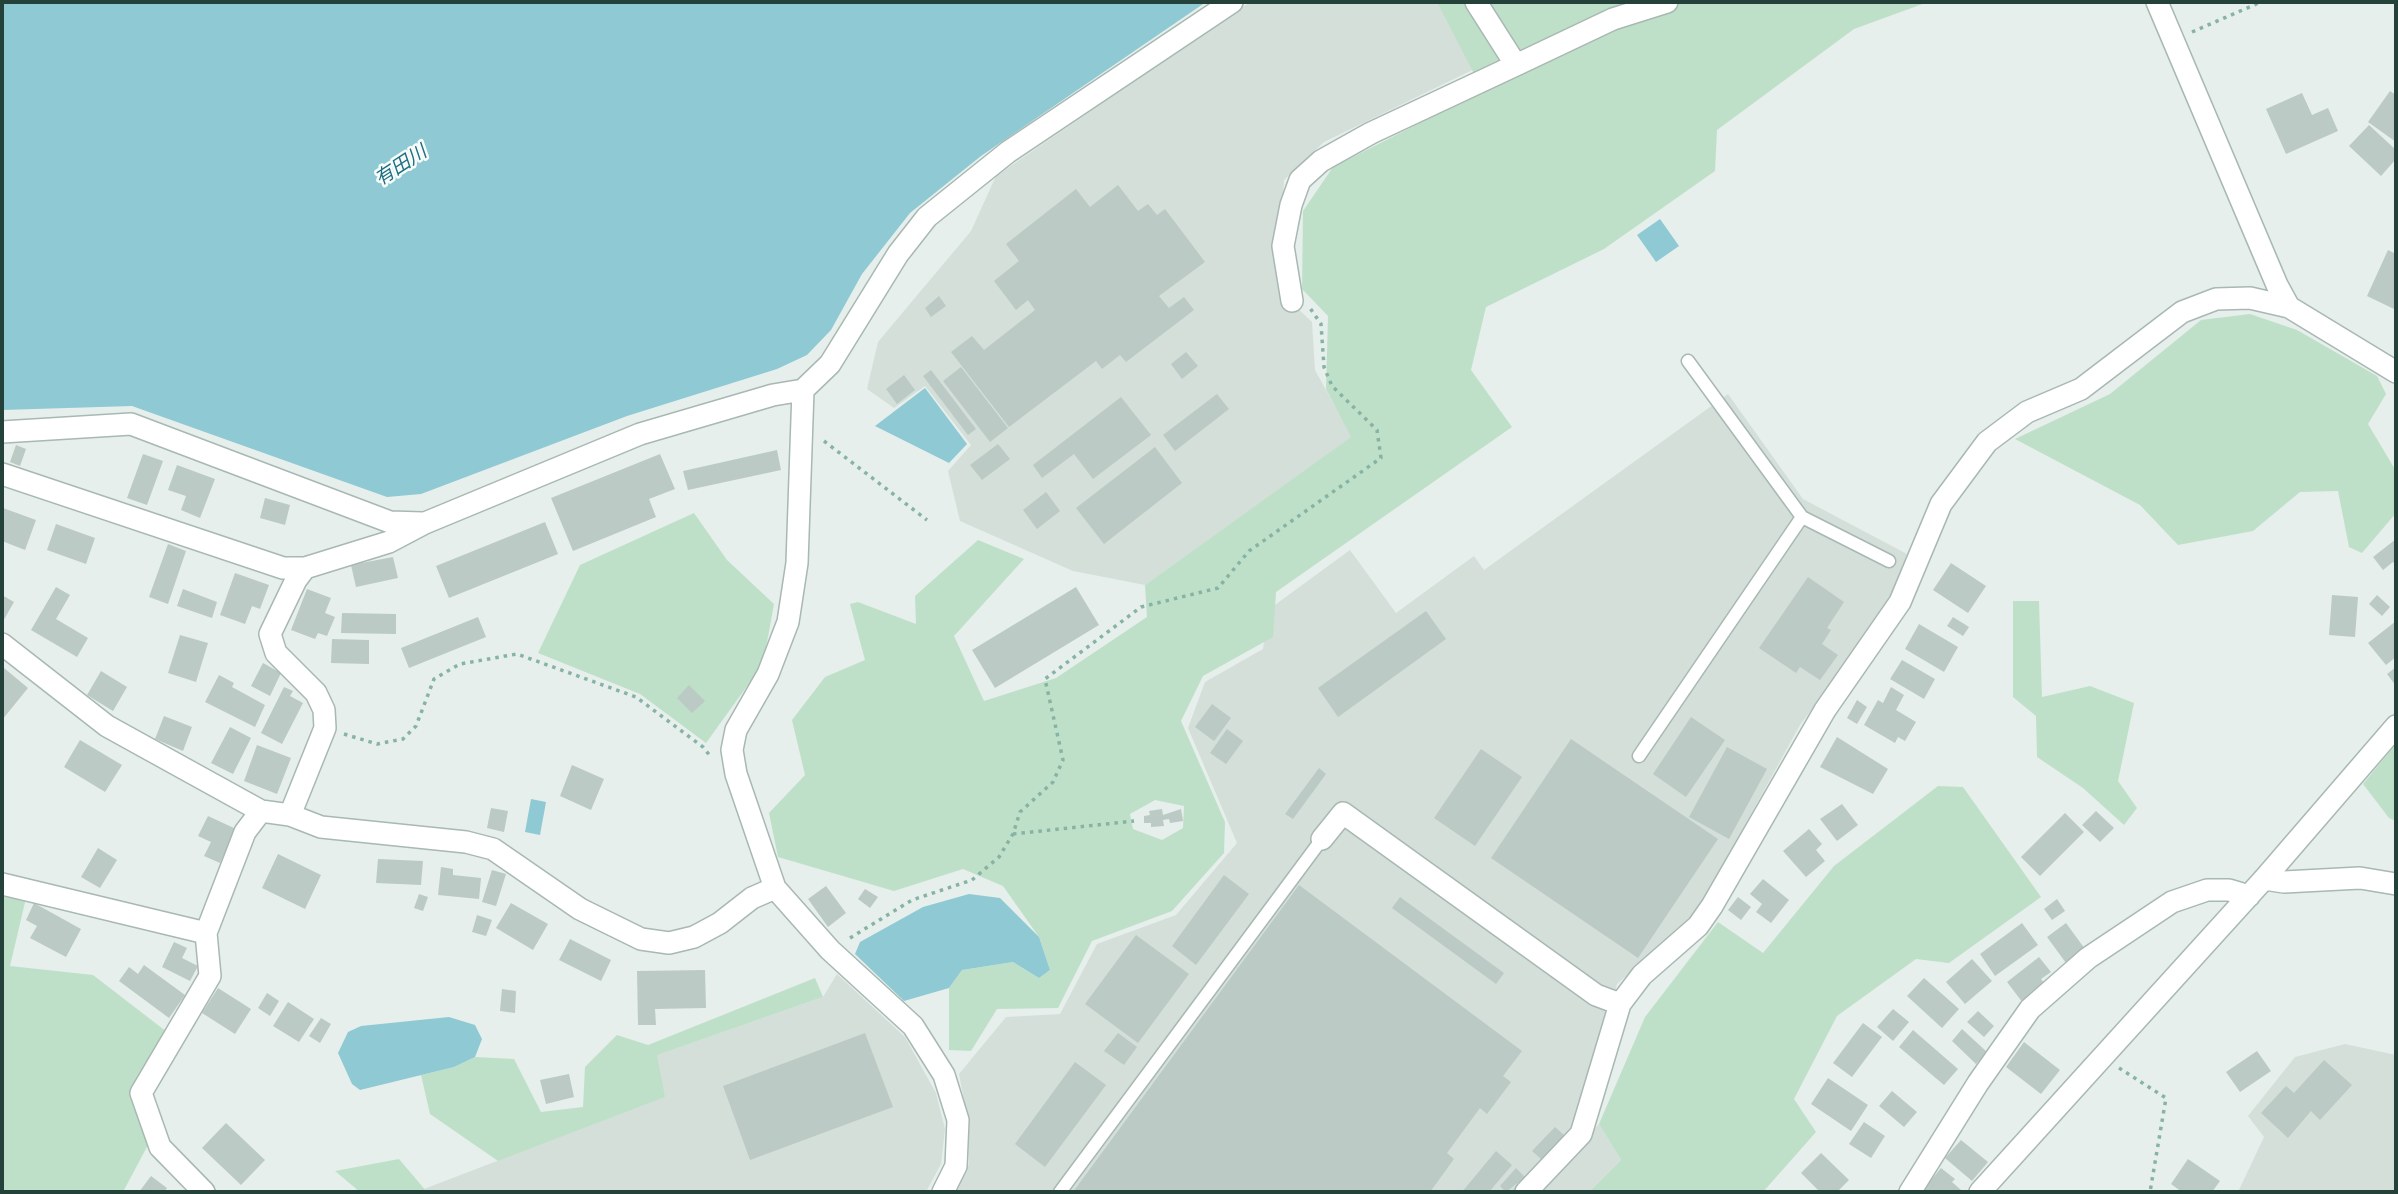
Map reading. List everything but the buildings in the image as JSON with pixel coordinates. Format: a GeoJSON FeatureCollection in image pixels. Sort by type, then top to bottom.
{"type":"FeatureCollection","features":[{"type":"Feature","properties":{"kind":"street"},"geometry":{"type":"LineString","coordinates":[[2,474],[283,568],[305,568],[389,542],[425,523],[640,434],[773,395],[803,390],[830,365],[898,254],[927,217],[1008,152],[1232,2]]}},
{"type":"Feature","properties":{"kind":"street"},"geometry":{"type":"LineString","coordinates":[[1476,2],[1516,65]]}},
{"type":"Feature","properties":{"kind":"street"},"geometry":{"type":"LineString","coordinates":[[1292,301],[1283,246],[1291,205],[1300,180],[1321,161],[1371,133],[1613,19],[1667,2]]}},
{"type":"Feature","properties":{"kind":"street"},"geometry":{"type":"LineString","coordinates":[[2157,2],[2277,285],[2289,307]]}},
{"type":"Feature","properties":{"kind":"street"},"geometry":{"type":"LineString","coordinates":[[1526,1192],[1581,1134],[1620,1004],[1642,975],[1698,926],[1712,906],[1825,709],[1900,602],[1941,504],[1987,442],[2027,412],[2081,388],[2182,312],[2216,299],[2250,298],[2289,307],[2395,369]]}},
{"type":"Feature","properties":{"kind":"street"},"geometry":{"type":"LineString","coordinates":[[803,390],[797,563],[788,622],[768,674],[736,730],[732,750],[736,774],[775,888],[830,950],[913,1026],[944,1075],[958,1119],[956,1166],[943,1192]]}},
{"type":"Feature","properties":{"kind":"street"},"geometry":{"type":"LineString","coordinates":[[2,432],[131,424],[390,522],[425,523]]}},
{"type":"Feature","properties":{"kind":"street"},"geometry":{"type":"LineString","coordinates":[[290,815],[325,728],[324,710],[316,693],[276,653],[270,634],[296,580],[305,568]]}},
{"type":"Feature","properties":{"kind":"street"},"geometry":{"type":"LineString","coordinates":[[2,645],[107,726],[261,811],[290,815],[321,827],[466,842],[493,849],[580,909],[641,939],[669,943],[694,937],[720,923],[752,898],[775,888]]}},
{"type":"Feature","properties":{"kind":"street"},"geometry":{"type":"LineString","coordinates":[[1980,1192],[2249,896],[2396,726]]}},
{"type":"Feature","properties":{"kind":"street"},"geometry":{"type":"LineString","coordinates":[[204,1192],[160,1147],[141,1093],[210,976],[206,933],[246,832],[261,811]]}},
{"type":"Feature","properties":{"kind":"street"},"geometry":{"type":"LineString","coordinates":[[1322,839],[1343,813],[1596,995],[1620,1004]]}},
{"type":"Feature","properties":{"kind":"street"},"geometry":{"type":"LineString","coordinates":[[2264,879],[2284,882],[2360,877],[2396,884]]}},
{"type":"Feature","properties":{"kind":"street"},"geometry":{"type":"LineString","coordinates":[[2,884],[206,933]]}},
{"type":"Feature","properties":{"kind":"street"},"geometry":{"type":"LineString","coordinates":[[1910,1192],[1978,1083],[2031,1009],[2088,958],[2172,902],[2207,890],[2229,890],[2249,896]]}},
{"type":"Feature","properties":{"kind":"lane"},"geometry":{"type":"LineString","coordinates":[[1688,360],[1802,517],[1889,561]]}},
{"type":"Feature","properties":{"kind":"lane"},"geometry":{"type":"LineString","coordinates":[[1639,756],[1802,517]]}},
{"type":"Feature","properties":{"kind":"lane"},"geometry":{"type":"LineString","coordinates":[[1060,1192],[1322,839]]}},
{"type":"Feature","properties":{"kind":"path"},"geometry":{"type":"LineString","coordinates":[[2174,40],[2261,2]]}},
{"type":"Feature","properties":{"kind":"path"},"geometry":{"type":"LineString","coordinates":[[830,950],[912,900],[972,880],[999,857],[1013,834],[1020,812],[1053,782],[1063,760],[1045,679],[1141,607],[1218,588],[1249,551],[1381,458],[1377,430],[1332,386],[1324,367],[1321,324],[1310,308],[1292,301]]}},
{"type":"Feature","properties":{"kind":"path"},"geometry":{"type":"LineString","coordinates":[[801,416],[829,447],[927,520]]}},
{"type":"Feature","properties":{"kind":"path"},"geometry":{"type":"LineString","coordinates":[[325,728],[377,744],[403,739],[416,726],[434,679],[460,664],[517,654],[636,697],[703,747],[723,771],[736,774]]}},
{"type":"Feature","properties":{"kind":"path"},"geometry":{"type":"LineString","coordinates":[[1013,834],[1134,821]]}},
{"type":"Feature","properties":{"kind":"path"},"geometry":{"type":"LineString","coordinates":[[2102,1057],[2166,1098],[2150,1192]]}},
{"type":"Feature","properties":{"kind":"shaded area"},"geometry":{"type":"Polygon","coordinates":[[[1250,2],[1454,2],[1493,60],[1324,142],[1284,180],[1278,290],[1312,322],[1315,370],[1352,437],[1145,585],[1073,571],[960,521],[948,471],[971,445],[925,386],[894,408],[867,389],[878,342],[971,231],[996,176],[1250,2]]]}},
{"type":"Feature","properties":{"kind":"shaded area"},"geometry":{"type":"Polygon","coordinates":[[[1728,394],[1803,499],[1907,554],[1885,611],[1800,725],[1696,914],[1617,984],[1577,1128],[1517,1192],[955,1192],[969,1164],[968,1120],[959,1074],[1006,1017],[1060,1014],[1097,944],[1176,915],[1237,843],[1188,728],[1205,682],[1263,649],[1268,610],[1350,550],[1396,613],[1474,556],[1484,570],[1728,394]]]}},
{"type":"Feature","properties":{"kind":"shaded area"},"geometry":{"type":"Polygon","coordinates":[[[837,974],[905,1037],[936,1093],[945,1129],[941,1164],[926,1192],[427,1192],[424,1189],[664,1097],[656,1055],[823,997],[837,974]]]}},
{"type":"Feature","properties":{"kind":"shaded area"},"geometry":{"type":"Polygon","coordinates":[[[2345,1044],[2396,1055],[2396,1192],[2238,1192],[2264,1137],[2248,1116],[2295,1057],[2345,1044]]]}},
{"type":"Feature","properties":{"kind":"shaded area"},"geometry":{"type":"Polygon","coordinates":[[[1599,1124],[1621,1160],[1589,1192],[1534,1192],[1599,1124]]]}},
{"type":"Feature","properties":{"kind":"green space"},"geometry":{"type":"Polygon","coordinates":[[[1437,2],[1928,2],[1854,29],[1717,130],[1715,171],[1604,249],[1486,307],[1471,370],[1512,427],[1276,592],[1273,637],[1203,676],[1181,721],[1225,822],[1224,853],[1172,911],[1092,941],[1058,1008],[997,1009],[971,1051],[949,1050],[949,988],[962,970],[1013,962],[1039,978],[1050,970],[1039,937],[1003,886],[963,869],[894,891],[778,857],[769,813],[805,775],[792,720],[825,677],[865,660],[850,604],[858,602],[916,624],[915,596],[978,540],[1024,559],[954,636],[984,701],[1056,678],[1147,617],[1145,585],[1351,437],[1326,389],[1328,316],[1302,289],[1303,211],[1333,167],[1483,91],[1437,2]],[[1155,800],[1130,814],[1133,829],[1162,840],[1183,828],[1184,806],[1155,800]]]}},
{"type":"Feature","properties":{"kind":"green space"},"geometry":{"type":"Polygon","coordinates":[[[2250,314],[2297,330],[2377,376],[2386,394],[2368,424],[2396,471],[2396,513],[2362,553],[2349,547],[2338,491],[2300,492],[2253,531],[2178,545],[2140,505],[2015,439],[2110,394],[2201,320],[2250,314]]]}},
{"type":"Feature","properties":{"kind":"green space"},"geometry":{"type":"Polygon","coordinates":[[[694,513],[727,560],[774,604],[763,664],[706,743],[640,694],[538,653],[580,565],[694,513]]]}},
{"type":"Feature","properties":{"kind":"green space"},"geometry":{"type":"Polygon","coordinates":[[[2013,601],[2039,601],[2042,697],[2090,686],[2134,703],[2118,781],[2137,808],[2124,825],[2083,788],[2037,757],[2036,716],[2013,697],[2013,601]]]}},
{"type":"Feature","properties":{"kind":"green space"},"geometry":{"type":"Polygon","coordinates":[[[2396,744],[2396,821],[2389,818],[2363,784],[2396,744]]]}},
{"type":"Feature","properties":{"kind":"green space"},"geometry":{"type":"Polygon","coordinates":[[[1938,786],[1963,787],[2041,897],[1949,963],[1916,959],[1837,1016],[1794,1099],[1816,1132],[1763,1192],[1589,1192],[1621,1160],[1599,1124],[1645,1017],[1718,922],[1763,953],[1834,866],[1938,786]]]}},
{"type":"Feature","properties":{"kind":"green space"},"geometry":{"type":"Polygon","coordinates":[[[2,893],[26,898],[10,966],[93,975],[167,1032],[131,1093],[149,1143],[123,1192],[2,1192],[2,893]]]}},
{"type":"Feature","properties":{"kind":"green space"},"geometry":{"type":"Polygon","coordinates":[[[815,978],[823,997],[657,1055],[665,1097],[498,1161],[430,1114],[421,1075],[454,1067],[475,1057],[514,1059],[541,1112],[583,1107],[585,1067],[617,1035],[648,1045],[815,978]]]}},
{"type":"Feature","properties":{"kind":"green space"},"geometry":{"type":"Polygon","coordinates":[[[399,1159],[427,1192],[360,1192],[335,1171],[399,1159]]]}},
{"type":"Feature","properties":{"kind":"water","name":"有田川"},"geometry":{"type":"Polygon","coordinates":[[[2,2],[1206,2],[981,156],[910,213],[862,274],[831,330],[807,355],[777,369],[627,416],[421,494],[387,497],[132,406],[2,410],[2,2]]]}},
{"type":"Feature","properties":{"kind":"water"},"geometry":{"type":"Polygon","coordinates":[[[1660,219],[1679,246],[1656,262],[1637,235],[1660,219]]]}},
{"type":"Feature","properties":{"kind":"water"},"geometry":{"type":"Polygon","coordinates":[[[925,388],[967,444],[949,463],[875,426],[925,388]]]}},
{"type":"Feature","properties":{"kind":"water"},"geometry":{"type":"Polygon","coordinates":[[[531,799],[546,802],[540,835],[525,832],[531,799]]]}},
{"type":"Feature","properties":{"kind":"water"},"geometry":{"type":"Polygon","coordinates":[[[969,894],[1000,898],[1039,937],[1050,970],[1039,978],[1013,962],[962,970],[949,988],[904,1001],[855,954],[860,942],[923,907],[969,894]]]}},
{"type":"Feature","properties":{"kind":"water"},"geometry":{"type":"Polygon","coordinates":[[[449,1017],[475,1025],[482,1039],[475,1057],[454,1067],[360,1090],[352,1084],[338,1053],[348,1032],[361,1026],[449,1017]]]}}]}
